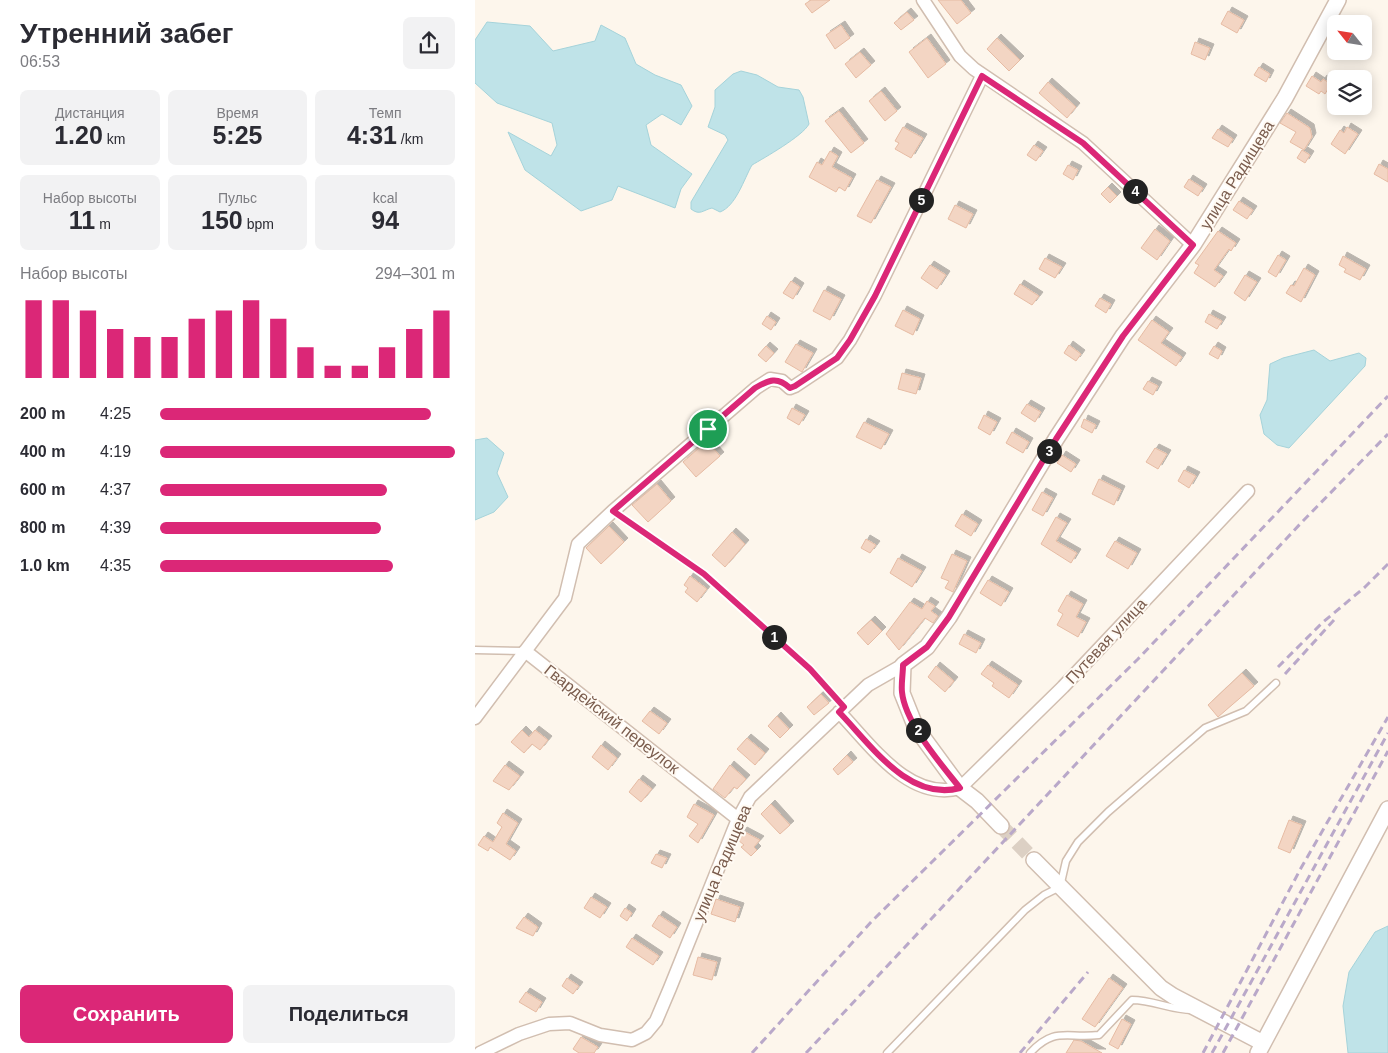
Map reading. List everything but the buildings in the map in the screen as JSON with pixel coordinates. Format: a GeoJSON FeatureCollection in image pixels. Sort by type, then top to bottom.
{"type":"FeatureCollection","features":[{"type":"Feature","properties":{"kind":"street"},"geometry":{"type":"LineString","coordinates":[[923,0],[960,56],[982,76],[1083,143],[1193,245]]}},
{"type":"Feature","properties":{"kind":"street","name":"улица Радищева"},"geometry":{"type":"LineString","coordinates":[[479,1049],[549,1024],[570,1023],[600,1035],[632,1040],[646,1033],[656,1021],[738,819],[750,797],[868,685],[903,665],[927,647],[949,617],[1056,439],[1123,336],[1193,245],[1285,98],[1338,0]]}},
{"type":"Feature","properties":{"kind":"street"},"geometry":{"type":"LineString","coordinates":[[475,718],[565,598],[578,544],[613,511],[755,388],[770,379],[782,381],[790,388],[837,358],[850,340],[875,296],[982,76]]}},
{"type":"Feature","properties":{"kind":"street","name":"Путевая улица"},"geometry":{"type":"LineString","coordinates":[[960,788],[1063,687],[1248,491]]}},
{"type":"Feature","properties":{"kind":"street","name":"Гвардейский переулок"},"geometry":{"type":"LineString","coordinates":[[525,651],[738,819]]}},
{"type":"Feature","properties":{"kind":"street"},"geometry":{"type":"LineString","coordinates":[[903,665],[902,693],[916,728],[960,788],[977,801],[1001,826]]}},
{"type":"Feature","properties":{"kind":"street"},"geometry":{"type":"LineString","coordinates":[[841,710],[895,770],[912,783],[930,791],[947,792],[960,788]]}},
{"type":"Feature","properties":{"kind":"street"},"geometry":{"type":"LineString","coordinates":[[1035,860],[1161,988],[1261,1048],[1388,809]]}},
{"type":"Feature","properties":{"kind":"lane"},"geometry":{"type":"LineString","coordinates":[[613,511],[704,574],[810,669],[841,710]]}},
{"type":"Feature","properties":{"kind":"lane"},"geometry":{"type":"LineString","coordinates":[[475,650],[525,651]]}},
{"type":"Feature","properties":{"kind":"lane"},"geometry":{"type":"LineString","coordinates":[[887,1053],[1025,910],[1044,895],[1060,887],[1066,861],[1078,842],[1108,812],[1205,728],[1246,711],[1275,683]]}},
{"type":"Feature","properties":{"kind":"lane"},"geometry":{"type":"LineString","coordinates":[[1030,1053],[1042,1040],[1054,1036],[1099,1035],[1132,1000],[1144,1000],[1178,1010],[1199,1010]]}},
{"type":"Feature","properties":{"kind":"water"},"geometry":{"type":"Polygon","coordinates":[[[487,22],[530,26],[553,51],[595,41],[601,25],[625,38],[636,64],[655,75],[681,85],[692,106],[681,125],[662,114],[646,125],[651,145],[692,174],[681,189],[675,208],[618,186],[612,200],[581,211],[525,170],[508,132],[551,156],[557,145],[552,123],[497,103],[475,83],[475,40],[487,22]]]}},
{"type":"Feature","properties":{"kind":"water"},"geometry":{"type":"Polygon","coordinates":[[[741,71],[757,75],[778,87],[799,90],[803,97],[809,124],[791,140],[752,165],[739,192],[726,209],[720,212],[712,208],[697,212],[691,209],[691,202],[728,140],[725,135],[708,127],[715,107],[715,90],[733,74],[741,71]]]}},
{"type":"Feature","properties":{"kind":"water"},"geometry":{"type":"Polygon","coordinates":[[[1314,350],[1330,361],[1359,353],[1366,358],[1365,366],[1289,448],[1277,445],[1264,434],[1260,415],[1267,400],[1270,364],[1283,358],[1314,350]]]}},
{"type":"Feature","properties":{"kind":"water"},"geometry":{"type":"Polygon","coordinates":[[[487,438],[504,453],[497,473],[508,497],[494,512],[475,520],[475,440],[487,438]]]}},
{"type":"Feature","properties":{"kind":"water"},"geometry":{"type":"Polygon","coordinates":[[[1388,926],[1388,1053],[1348,1053],[1343,1006],[1349,972],[1375,932],[1388,926]]]}},
{"type":"Feature","properties":{"kind":"tunnel"},"geometry":{"type":"LineString","coordinates":[[1001,826],[1034,860]]}},
{"type":"Feature","properties":{"kind":"railway"},"geometry":{"type":"LineString","coordinates":[[752,1053],[872,921],[1138,659],[1388,396]]}},
{"type":"Feature","properties":{"kind":"railway"},"geometry":{"type":"LineString","coordinates":[[806,1053],[1301,523],[1388,434]]}},
{"type":"Feature","properties":{"kind":"railway"},"geometry":{"type":"LineString","coordinates":[[1278,667],[1322,623],[1365,587],[1388,564]]}},
{"type":"Feature","properties":{"kind":"railway"},"geometry":{"type":"LineString","coordinates":[[1285,674],[1334,620]]}},
{"type":"Feature","properties":{"kind":"railway"},"geometry":{"type":"LineString","coordinates":[[1203,1053],[1301,868],[1388,717]]}},
{"type":"Feature","properties":{"kind":"railway"},"geometry":{"type":"LineString","coordinates":[[1212,1053],[1388,733]]}},
{"type":"Feature","properties":{"kind":"railway"},"geometry":{"type":"LineString","coordinates":[[1223,1053],[1388,751]]}},
{"type":"Feature","properties":{"kind":"railway"},"geometry":{"type":"LineString","coordinates":[[1020,1053],[1088,972]]}},
{"type":"Feature","properties":{"kind":"route"},"geometry":{"type":"LineString","coordinates":[[982,76],[1083,143],[1193,245],[1123,336],[1056,439],[949,617],[927,647],[903,665],[902,693],[908,711],[916,728],[960,788],[947,792],[930,791],[912,783],[895,770],[839,712],[844,707],[810,669],[704,574],[613,511],[708,429],[755,388],[770,379],[782,381],[790,388],[806,380],[837,358],[850,340],[875,296],[982,76]]}}]}
